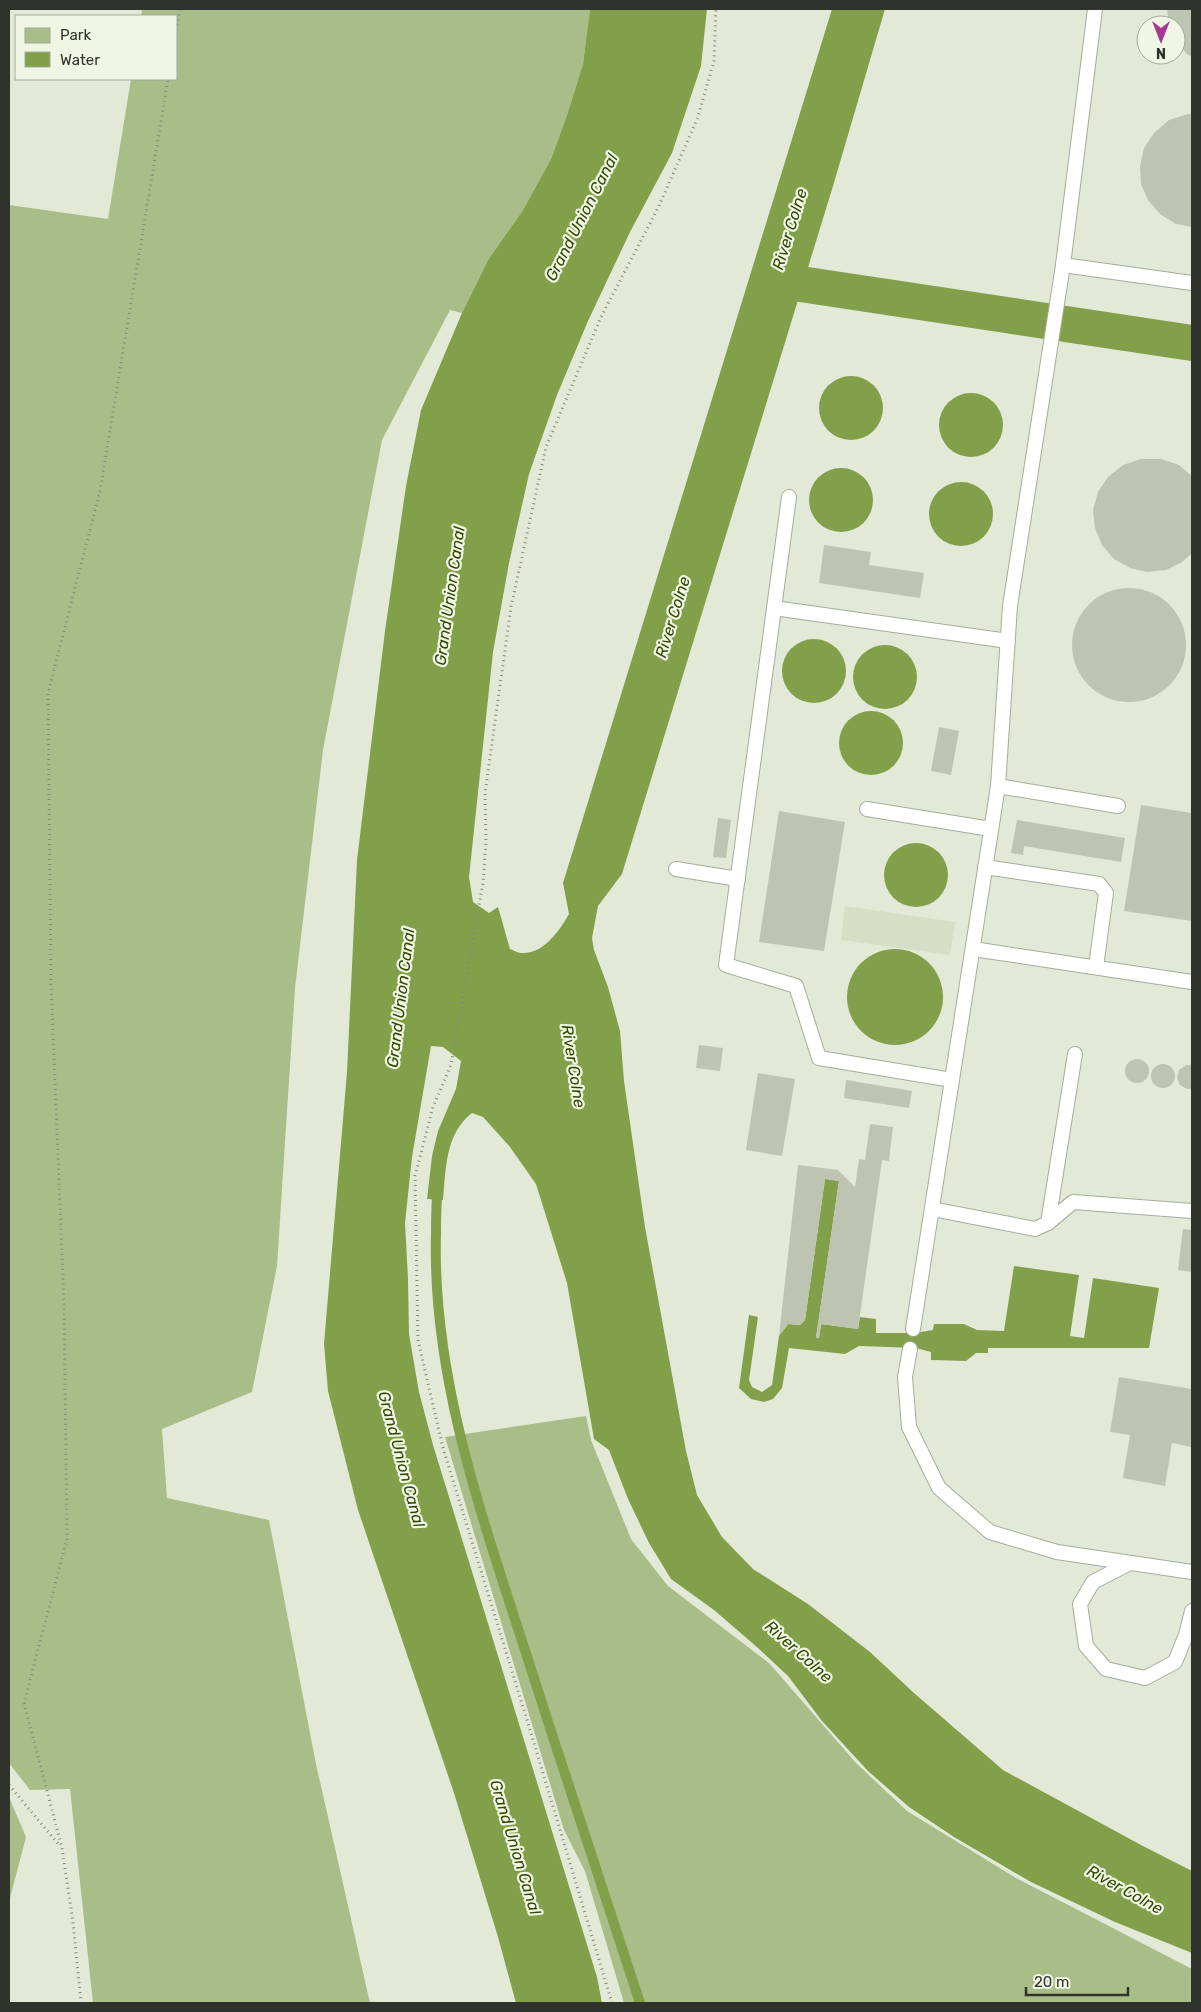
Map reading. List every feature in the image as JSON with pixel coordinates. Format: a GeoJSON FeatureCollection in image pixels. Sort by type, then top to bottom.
{"type":"FeatureCollection","features":[{"type":"Feature","properties":{"kind":"lane"},"geometry":{"type":"LineString","coordinates":[[913,1329],[998,786],[1010,606],[1061,282],[1094,9]]}},
{"type":"Feature","properties":{"kind":"lane"},"geometry":{"type":"LineString","coordinates":[[1063,265],[1192,283]]}},
{"type":"Feature","properties":{"kind":"lane"},"geometry":{"type":"LineString","coordinates":[[789,497],[726,965],[796,986],[819,1058],[952,1080]]}},
{"type":"Feature","properties":{"kind":"lane"},"geometry":{"type":"LineString","coordinates":[[774,608],[1008,641]]}},
{"type":"Feature","properties":{"kind":"lane"},"geometry":{"type":"LineString","coordinates":[[998,786],[1118,806]]}},
{"type":"Feature","properties":{"kind":"lane"},"geometry":{"type":"LineString","coordinates":[[868,809],[991,829]]}},
{"type":"Feature","properties":{"kind":"lane"},"geometry":{"type":"LineString","coordinates":[[985,866],[1099,884],[1106,893],[1096,967]]}},
{"type":"Feature","properties":{"kind":"lane"},"geometry":{"type":"LineString","coordinates":[[676,869],[738,879]]}},
{"type":"Feature","properties":{"kind":"lane"},"geometry":{"type":"LineString","coordinates":[[973,948],[1192,982]]}},
{"type":"Feature","properties":{"kind":"lane"},"geometry":{"type":"LineString","coordinates":[[1048,1223],[1075,1054]]}},
{"type":"Feature","properties":{"kind":"lane"},"geometry":{"type":"LineString","coordinates":[[932,1209],[1035,1229],[1048,1223],[1073,1202],[1192,1211]]}},
{"type":"Feature","properties":{"kind":"lane"},"geometry":{"type":"LineString","coordinates":[[910,1349],[905,1377],[909,1427],[939,1488],[990,1532],[1057,1552],[1192,1572]]}},
{"type":"Feature","properties":{"kind":"lane"},"geometry":{"type":"LineString","coordinates":[[1130,1563],[1094,1582],[1080,1604],[1086,1646],[1106,1669],[1145,1678],[1175,1662],[1186,1636],[1192,1611]]}},
{"type":"Feature","properties":{"kind":"path"},"geometry":{"type":"LineString","coordinates":[[612,2003],[443,1448],[418,1340],[414,1176],[433,1107],[451,1066],[483,882],[486,841],[485,793],[511,607],[546,447],[601,317],[658,208],[698,117],[714,61],[716,9]]}},
{"type":"Feature","properties":{"kind":"path"},"geometry":{"type":"LineString","coordinates":[[81,2003],[62,1848],[24,1703],[67,1538],[64,1304],[51,984],[48,693],[100,492],[168,80]]}},
{"type":"Feature","properties":{"kind":"path"},"geometry":{"type":"LineString","coordinates":[[9,1785],[62,1848]]}},
{"type":"Feature","properties":{"kind":"shaded area"},"geometry":{"type":"Polygon","coordinates":[[[845,906],[955,922],[950,955],[841,940],[845,906]]]}},
{"type":"Feature","properties":{"kind":"green space"},"geometry":{"type":"Polygon","coordinates":[[[142,9],[590,9],[583,64],[551,159],[523,210],[488,260],[462,313],[450,310],[382,440],[323,750],[295,988],[277,1266],[252,1392],[162,1429],[167,1498],[269,1520],[316,1764],[370,2003],[93,2003],[70,1789],[30,1790],[9,1763],[9,205],[108,219],[131,80],[178,80],[178,15],[141,15],[142,9]]]}},
{"type":"Feature","properties":{"kind":"green space"},"geometry":{"type":"Polygon","coordinates":[[[586,1416],[591,1440],[631,1539],[668,1586],[769,1663],[856,1763],[907,1811],[1016,1878],[1192,1969],[1192,2003],[624,2003],[585,1871],[564,1830],[445,1437],[586,1416]]]}},
{"type":"Feature","properties":{"kind":"green space"},"geometry":{"type":"Polygon","coordinates":[[[9,1797],[26,1837],[9,1902],[9,1797]]]}},
{"type":"Feature","properties":{"kind":"water"},"geometry":{"type":"Polygon","coordinates":[[[590,9],[707,9],[701,66],[672,153],[630,232],[588,321],[557,395],[529,474],[509,563],[493,652],[469,877],[473,902],[489,913],[498,907],[510,949],[520,953],[529,953],[543,946],[556,934],[569,914],[563,883],[832,9],[885,9],[833,186],[622,874],[598,906],[592,938],[594,950],[608,987],[620,1031],[624,1081],[645,1227],[686,1451],[697,1495],[722,1537],[753,1569],[808,1604],[870,1652],[1003,1770],[1192,1871],[1192,1953],[1115,1922],[1031,1882],[954,1837],[909,1807],[868,1771],[822,1721],[788,1676],[714,1610],[671,1579],[649,1543],[628,1499],[609,1450],[594,1439],[567,1283],[536,1184],[510,1147],[483,1117],[472,1113],[463,1121],[457,1131],[448,1153],[443,1200],[427,1199],[432,1156],[438,1131],[456,1089],[461,1061],[443,1047],[431,1046],[412,1157],[405,1223],[409,1334],[419,1392],[433,1445],[597,1977],[602,2003],[516,2003],[454,1793],[358,1510],[328,1391],[324,1344],[347,1072],[357,860],[385,631],[406,486],[421,410],[462,313],[488,260],[523,210],[551,159],[583,64],[590,9]]]}},
{"type":"Feature","properties":{"kind":"water"},"geometry":{"type":"Polygon","coordinates":[[[845,376],[857,376],[874,385],[881,396],[883,408],[881,420],[874,431],[857,440],[845,440],[833,435],[824,426],[819,414],[819,402],[824,390],[833,381],[845,376]]]}},
{"type":"Feature","properties":{"kind":"water"},"geometry":{"type":"Polygon","coordinates":[[[965,393],[977,393],[994,402],[1001,413],[1003,425],[1001,437],[994,448],[977,457],[965,457],[953,452],[944,443],[939,431],[939,419],[944,407],[953,398],[965,393]]]}},
{"type":"Feature","properties":{"kind":"water"},"geometry":{"type":"Polygon","coordinates":[[[835,468],[847,468],[864,477],[871,488],[873,500],[871,512],[864,523],[847,532],[835,532],[823,527],[814,518],[809,506],[809,494],[814,482],[823,473],[835,468]]]}},
{"type":"Feature","properties":{"kind":"water"},"geometry":{"type":"Polygon","coordinates":[[[955,482],[967,482],[984,491],[991,502],[993,514],[991,526],[984,537],[967,546],[955,546],[943,541],[934,532],[929,520],[929,508],[934,496],[943,487],[955,482]]]}},
{"type":"Feature","properties":{"kind":"water"},"geometry":{"type":"Polygon","coordinates":[[[808,639],[820,639],[837,648],[844,659],[846,671],[844,683],[837,694],[820,703],[808,703],[796,698],[787,689],[782,677],[782,665],[787,653],[796,644],[808,639]]]}},
{"type":"Feature","properties":{"kind":"water"},"geometry":{"type":"Polygon","coordinates":[[[879,645],[891,645],[908,654],[915,665],[917,677],[915,689],[908,700],[891,709],[879,709],[867,704],[858,695],[853,683],[853,671],[858,659],[867,650],[879,645]]]}},
{"type":"Feature","properties":{"kind":"water"},"geometry":{"type":"Polygon","coordinates":[[[865,711],[877,711],[894,720],[901,731],[903,743],[901,755],[894,766],[877,775],[865,775],[853,770],[844,761],[839,749],[839,737],[844,725],[853,716],[865,711]]]}},
{"type":"Feature","properties":{"kind":"water"},"geometry":{"type":"Polygon","coordinates":[[[910,843],[922,843],[939,852],[946,863],[948,875],[946,887],[939,898],[922,907],[910,907],[898,902],[889,893],[884,881],[884,869],[889,857],[898,848],[910,843]]]}},
{"type":"Feature","properties":{"kind":"water"},"geometry":{"type":"Polygon","coordinates":[[[895,949],[913,953],[929,963],[939,979],[943,997],[939,1015],[929,1031],[913,1041],[895,1045],[877,1041],[861,1031],[851,1015],[847,997],[851,979],[861,963],[877,953],[895,949]]]}},
{"type":"Feature","properties":{"kind":"water"},"geometry":{"type":"Polygon","coordinates":[[[825,1179],[839,1181],[816,1338],[819,1338],[821,1324],[858,1329],[860,1317],[876,1319],[876,1333],[915,1333],[933,1330],[934,1324],[964,1324],[977,1330],[1004,1331],[1014,1266],[1079,1275],[1070,1336],[1084,1338],[1093,1278],[1159,1288],[1149,1348],[988,1348],[988,1353],[976,1353],[966,1361],[931,1360],[931,1352],[916,1348],[859,1346],[845,1354],[789,1348],[782,1388],[773,1399],[764,1402],[751,1399],[739,1388],[749,1315],[758,1317],[749,1380],[752,1387],[762,1392],[772,1385],[779,1336],[788,1324],[800,1325],[805,1320],[825,1179]]]}},
{"type":"Feature","properties":{"kind":"building"},"geometry":{"type":"Polygon","coordinates":[[[1167,9],[1192,9],[1192,57],[1186,53],[1186,15],[1168,15],[1167,9]]]}},
{"type":"Feature","properties":{"kind":"building"},"geometry":{"type":"Polygon","coordinates":[[[1192,114],[1192,227],[1176,224],[1160,214],[1148,200],[1141,184],[1140,166],[1144,148],[1154,133],[1169,120],[1192,114]]]}},
{"type":"Feature","properties":{"kind":"building"},"geometry":{"type":"Polygon","coordinates":[[[1141,459],[1161,459],[1179,465],[1192,476],[1192,553],[1182,562],[1166,570],[1147,572],[1130,568],[1114,559],[1102,545],[1095,528],[1093,510],[1098,492],[1108,477],[1123,465],[1141,459]]]}},
{"type":"Feature","properties":{"kind":"building"},"geometry":{"type":"Polygon","coordinates":[[[824,545],[871,552],[869,565],[924,573],[920,598],[819,583],[824,545]]]}},
{"type":"Feature","properties":{"kind":"building"},"geometry":{"type":"Polygon","coordinates":[[[1129,588],[1151,593],[1169,605],[1181,623],[1186,645],[1181,667],[1169,685],[1151,697],[1129,702],[1107,697],[1089,685],[1077,667],[1072,645],[1077,623],[1089,605],[1107,593],[1129,588]]]}},
{"type":"Feature","properties":{"kind":"building"},"geometry":{"type":"Polygon","coordinates":[[[939,727],[959,731],[951,775],[931,771],[939,727]]]}},
{"type":"Feature","properties":{"kind":"building"},"geometry":{"type":"Polygon","coordinates":[[[1141,805],[1192,813],[1192,921],[1124,911],[1141,805]]]}},
{"type":"Feature","properties":{"kind":"building"},"geometry":{"type":"Polygon","coordinates":[[[779,811],[845,822],[824,951],[759,942],[779,811]]]}},
{"type":"Feature","properties":{"kind":"building"},"geometry":{"type":"Polygon","coordinates":[[[718,818],[731,820],[726,858],[713,857],[718,818]]]}},
{"type":"Feature","properties":{"kind":"building"},"geometry":{"type":"Polygon","coordinates":[[[1017,820],[1125,838],[1121,862],[1024,846],[1023,855],[1011,853],[1017,820]]]}},
{"type":"Feature","properties":{"kind":"building"},"geometry":{"type":"Polygon","coordinates":[[[699,1045],[723,1048],[720,1071],[696,1068],[699,1045]]]}},
{"type":"Feature","properties":{"kind":"building"},"geometry":{"type":"Polygon","coordinates":[[[1137,1059],[1146,1062],[1149,1071],[1146,1080],[1137,1083],[1128,1080],[1125,1071],[1128,1062],[1137,1059]]]}},
{"type":"Feature","properties":{"kind":"building"},"geometry":{"type":"Polygon","coordinates":[[[1163,1064],[1168,1065],[1174,1071],[1174,1081],[1168,1087],[1163,1088],[1158,1087],[1152,1081],[1151,1076],[1152,1071],[1158,1065],[1163,1064]]]}},
{"type":"Feature","properties":{"kind":"building"},"geometry":{"type":"Polygon","coordinates":[[[1186,1065],[1192,1065],[1192,1089],[1187,1089],[1180,1085],[1177,1078],[1179,1070],[1186,1065]]]}},
{"type":"Feature","properties":{"kind":"building"},"geometry":{"type":"Polygon","coordinates":[[[758,1073],[795,1079],[782,1156],[746,1150],[758,1073]]]}},
{"type":"Feature","properties":{"kind":"building"},"geometry":{"type":"Polygon","coordinates":[[[846,1080],[912,1091],[909,1108],[844,1098],[846,1080]]]}},
{"type":"Feature","properties":{"kind":"building"},"geometry":{"type":"Polygon","coordinates":[[[870,1124],[893,1127],[889,1161],[882,1160],[858,1329],[821,1324],[819,1338],[816,1338],[839,1181],[825,1179],[805,1320],[800,1325],[788,1324],[779,1336],[798,1165],[838,1170],[855,1187],[859,1159],[865,1160],[870,1124]]]}},
{"type":"Feature","properties":{"kind":"building"},"geometry":{"type":"Polygon","coordinates":[[[1183,1229],[1192,1230],[1192,1272],[1178,1270],[1183,1229]]]}},
{"type":"Feature","properties":{"kind":"building"},"geometry":{"type":"Polygon","coordinates":[[[1119,1377],[1192,1389],[1191,1447],[1172,1443],[1165,1486],[1123,1478],[1130,1435],[1110,1432],[1119,1377]]]}},
{"type":"Feature","properties":{"kind":"waterway"},"geometry":{"type":"LineString","coordinates":[[774,280],[1192,343]]}},
{"type":"Feature","properties":{"kind":"waterway"},"geometry":{"type":"LineString","coordinates":[[438,1187],[436,1204],[437,1287],[442,1340],[462,1444],[492,1546],[640,2003]]}},
{"type":"Feature","properties":{"kind":"water label","name":"Grand Union Canal"},"geometry":{"type":"Point","coordinates":[581,217]}},
{"type":"Feature","properties":{"kind":"water label","name":"River Colne"},"geometry":{"type":"Point","coordinates":[789,229]}},
{"type":"Feature","properties":{"kind":"water label","name":"Grand Union Canal"},"geometry":{"type":"Point","coordinates":[449,596]}},
{"type":"Feature","properties":{"kind":"water label","name":"River Colne"},"geometry":{"type":"Point","coordinates":[672,617]}},
{"type":"Feature","properties":{"kind":"water label","name":"Grand Union Canal"},"geometry":{"type":"Point","coordinates":[400,998]}},
{"type":"Feature","properties":{"kind":"water label","name":"River Colne"},"geometry":{"type":"Point","coordinates":[574,1066]}},
{"type":"Feature","properties":{"kind":"water label","name":"Grand Union Canal"},"geometry":{"type":"Point","coordinates":[402,1459]}},
{"type":"Feature","properties":{"kind":"water label","name":"River Colne"},"geometry":{"type":"Point","coordinates":[799,1651]}},
{"type":"Feature","properties":{"kind":"water label","name":"Grand Union Canal"},"geometry":{"type":"Point","coordinates":[516,1847]}},
{"type":"Feature","properties":{"kind":"water label","name":"River Colne"},"geometry":{"type":"Point","coordinates":[1125,1889]}}]}
